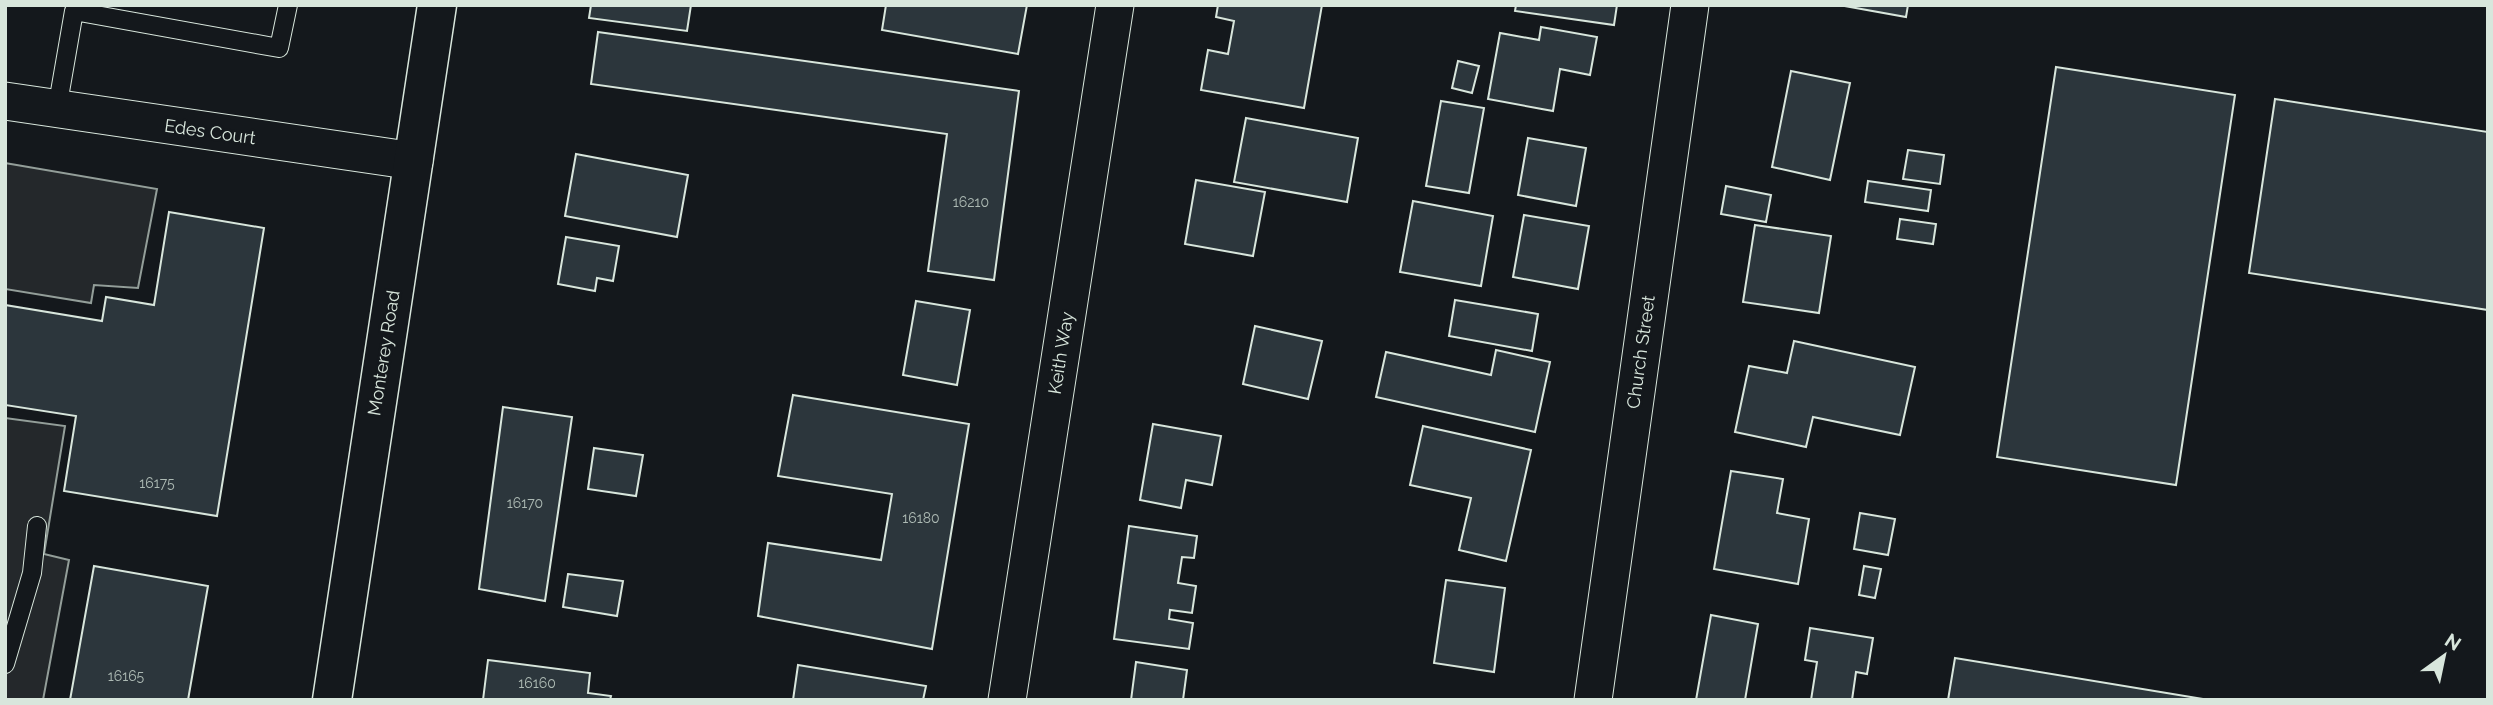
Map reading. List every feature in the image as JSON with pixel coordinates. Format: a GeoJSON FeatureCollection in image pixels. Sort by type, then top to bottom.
{"type":"FeatureCollection","features":[{"type":"Feature","properties":{"kind":"main road","name":"Monterey Road"},"geometry":{"type":"LineString","coordinates":[[332,700],[437,5]]}},
{"type":"Feature","properties":{"kind":"street","name":"Keith Way"},"geometry":{"type":"LineString","coordinates":[[1007,700],[1115,5]]}},
{"type":"Feature","properties":{"kind":"street","name":"Church Street"},"geometry":{"type":"LineString","coordinates":[[1593,700],[1690,5]]}},
{"type":"Feature","properties":{"kind":"street","name":"Edes Court"},"geometry":{"type":"LineString","coordinates":[[5,101],[414,160]]}},
{"type":"Feature","properties":{"kind":"lane"},"geometry":{"type":"LineString","coordinates":[[57,108],[75,8],[279,48],[288,5]]}},
{"type":"Feature","properties":{"kind":"lane"},"geometry":{"type":"LineString","coordinates":[[5,664],[32,573],[37,526]]}},
{"type":"Feature","properties":{"kind":"lane"},"geometry":{"type":"LineString","coordinates":[[5,596],[24,600]]}},
{"type":"Feature","properties":{"kind":"shaded area"},"geometry":{"type":"Polygon","coordinates":[[[5,163],[157,189],[138,288],[94,285],[91,303],[5,289],[5,163]]]}},
{"type":"Feature","properties":{"kind":"shaded area"},"geometry":{"type":"Polygon","coordinates":[[[5,418],[65,426],[44,554],[69,560],[43,700],[5,700],[5,418]]]}},
{"type":"Feature","properties":{"kind":"building"},"geometry":{"type":"Polygon","coordinates":[[[591,5],[691,5],[687,31],[589,18],[591,5]]]}},
{"type":"Feature","properties":{"kind":"building"},"geometry":{"type":"Polygon","coordinates":[[[886,5],[1027,5],[1018,54],[882,30],[886,5]]]}},
{"type":"Feature","properties":{"kind":"building"},"geometry":{"type":"Polygon","coordinates":[[[1218,5],[1322,5],[1304,108],[1201,90],[1208,50],[1228,54],[1234,21],[1216,17],[1218,5]]]}},
{"type":"Feature","properties":{"kind":"building"},"geometry":{"type":"Polygon","coordinates":[[[1516,5],[1617,5],[1614,25],[1515,11],[1516,5]]]}},
{"type":"Feature","properties":{"kind":"building"},"geometry":{"type":"Polygon","coordinates":[[[1839,5],[1908,5],[1906,17],[1839,5]]]}},
{"type":"Feature","properties":{"kind":"building"},"geometry":{"type":"Polygon","coordinates":[[[1541,27],[1597,37],[1590,75],[1560,69],[1553,111],[1488,99],[1500,33],[1539,40],[1541,27]]]}},
{"type":"Feature","properties":{"kind":"building"},"geometry":{"type":"Polygon","coordinates":[[[598,32],[1019,91],[994,280],[928,271],[947,134],[591,84],[598,32]]]}},
{"type":"Feature","properties":{"kind":"building"},"geometry":{"type":"Polygon","coordinates":[[[1458,61],[1479,66],[1472,93],[1452,88],[1458,61]]]}},
{"type":"Feature","properties":{"kind":"building"},"geometry":{"type":"Polygon","coordinates":[[[2056,67],[2235,95],[2176,485],[1997,457],[2056,67]]]}},
{"type":"Feature","properties":{"kind":"building"},"geometry":{"type":"Polygon","coordinates":[[[1791,71],[1850,83],[1830,180],[1772,167],[1791,71]]]}},
{"type":"Feature","properties":{"kind":"building"},"geometry":{"type":"Polygon","coordinates":[[[2275,99],[2488,132],[2488,310],[2249,273],[2275,99]]]}},
{"type":"Feature","properties":{"kind":"building"},"geometry":{"type":"Polygon","coordinates":[[[1441,101],[1484,108],[1469,193],[1426,186],[1441,101]]]}},
{"type":"Feature","properties":{"kind":"building"},"geometry":{"type":"Polygon","coordinates":[[[1246,118],[1358,138],[1347,202],[1234,182],[1246,118]]]}},
{"type":"Feature","properties":{"kind":"building"},"geometry":{"type":"Polygon","coordinates":[[[1528,138],[1586,148],[1576,206],[1518,195],[1528,138]]]}},
{"type":"Feature","properties":{"kind":"building"},"geometry":{"type":"Polygon","coordinates":[[[1908,150],[1944,155],[1940,184],[1903,179],[1908,150]]]}},
{"type":"Feature","properties":{"kind":"building"},"geometry":{"type":"Polygon","coordinates":[[[576,154],[688,175],[677,237],[565,216],[576,154]]]}},
{"type":"Feature","properties":{"kind":"building"},"geometry":{"type":"Polygon","coordinates":[[[1196,180],[1265,192],[1253,256],[1185,244],[1196,180]]]}},
{"type":"Feature","properties":{"kind":"building"},"geometry":{"type":"Polygon","coordinates":[[[1868,181],[1931,190],[1928,211],[1865,202],[1868,181]]]}},
{"type":"Feature","properties":{"kind":"building"},"geometry":{"type":"Polygon","coordinates":[[[1726,186],[1771,195],[1766,222],[1721,214],[1726,186]]]}},
{"type":"Feature","properties":{"kind":"building"},"geometry":{"type":"Polygon","coordinates":[[[1413,201],[1493,216],[1481,286],[1400,272],[1413,201]]]}},
{"type":"Feature","properties":{"kind":"building"},"geometry":{"type":"Polygon","coordinates":[[[169,212],[264,228],[217,516],[64,491],[76,416],[5,405],[5,305],[102,321],[106,297],[154,305],[169,212]]]}},
{"type":"Feature","properties":{"kind":"building"},"geometry":{"type":"Polygon","coordinates":[[[1524,215],[1589,226],[1578,289],[1513,277],[1524,215]]]}},
{"type":"Feature","properties":{"kind":"building"},"geometry":{"type":"Polygon","coordinates":[[[1900,219],[1936,224],[1933,244],[1897,239],[1900,219]]]}},
{"type":"Feature","properties":{"kind":"building"},"geometry":{"type":"Polygon","coordinates":[[[1755,225],[1831,236],[1819,313],[1743,302],[1755,225]]]}},
{"type":"Feature","properties":{"kind":"building"},"geometry":{"type":"Polygon","coordinates":[[[566,237],[619,246],[613,281],[597,278],[595,291],[558,284],[566,237]]]}},
{"type":"Feature","properties":{"kind":"building"},"geometry":{"type":"Polygon","coordinates":[[[1455,300],[1538,314],[1532,351],[1449,336],[1455,300]]]}},
{"type":"Feature","properties":{"kind":"building"},"geometry":{"type":"Polygon","coordinates":[[[916,301],[970,310],[957,385],[903,375],[916,301]]]}},
{"type":"Feature","properties":{"kind":"building"},"geometry":{"type":"Polygon","coordinates":[[[1255,326],[1322,341],[1308,399],[1243,384],[1255,326]]]}},
{"type":"Feature","properties":{"kind":"building"},"geometry":{"type":"Polygon","coordinates":[[[1794,341],[1915,367],[1900,435],[1813,417],[1806,447],[1735,432],[1749,366],[1787,373],[1794,341]]]}},
{"type":"Feature","properties":{"kind":"building"},"geometry":{"type":"Polygon","coordinates":[[[1496,350],[1550,362],[1535,432],[1376,397],[1386,352],[1491,375],[1496,350]]]}},
{"type":"Feature","properties":{"kind":"building"},"geometry":{"type":"Polygon","coordinates":[[[793,395],[969,424],[932,649],[758,616],[768,543],[881,560],[892,494],[778,476],[793,395]]]}},
{"type":"Feature","properties":{"kind":"building"},"geometry":{"type":"Polygon","coordinates":[[[503,407],[572,417],[545,601],[479,589],[503,407]]]}},
{"type":"Feature","properties":{"kind":"building"},"geometry":{"type":"Polygon","coordinates":[[[1153,424],[1221,436],[1212,485],[1186,480],[1181,508],[1140,500],[1153,424]]]}},
{"type":"Feature","properties":{"kind":"building"},"geometry":{"type":"Polygon","coordinates":[[[1423,426],[1531,450],[1506,561],[1459,550],[1471,498],[1410,485],[1423,426]]]}},
{"type":"Feature","properties":{"kind":"building"},"geometry":{"type":"Polygon","coordinates":[[[594,448],[643,455],[636,496],[588,489],[594,448]]]}},
{"type":"Feature","properties":{"kind":"building"},"geometry":{"type":"Polygon","coordinates":[[[1731,471],[1783,479],[1777,513],[1809,519],[1798,584],[1714,569],[1731,471]]]}},
{"type":"Feature","properties":{"kind":"building"},"geometry":{"type":"Polygon","coordinates":[[[1860,513],[1895,519],[1888,555],[1854,549],[1860,513]]]}},
{"type":"Feature","properties":{"kind":"building"},"geometry":{"type":"Polygon","coordinates":[[[1129,526],[1197,536],[1194,558],[1182,557],[1178,583],[1196,586],[1192,613],[1170,610],[1169,619],[1193,623],[1189,649],[1114,639],[1129,526]]]}},
{"type":"Feature","properties":{"kind":"building"},"geometry":{"type":"Polygon","coordinates":[[[94,566],[208,586],[188,700],[70,700],[94,566]]]}},
{"type":"Feature","properties":{"kind":"building"},"geometry":{"type":"Polygon","coordinates":[[[1864,566],[1881,569],[1875,598],[1859,595],[1864,566]]]}},
{"type":"Feature","properties":{"kind":"building"},"geometry":{"type":"Polygon","coordinates":[[[568,574],[623,581],[617,616],[563,607],[568,574]]]}},
{"type":"Feature","properties":{"kind":"building"},"geometry":{"type":"Polygon","coordinates":[[[1446,580],[1505,588],[1494,672],[1434,663],[1446,580]]]}},
{"type":"Feature","properties":{"kind":"building"},"geometry":{"type":"Polygon","coordinates":[[[1711,615],[1758,624],[1745,700],[1696,700],[1711,615]]]}},
{"type":"Feature","properties":{"kind":"building"},"geometry":{"type":"Polygon","coordinates":[[[1810,628],[1873,638],[1867,674],[1856,672],[1852,700],[1811,700],[1817,662],[1805,660],[1810,628]]]}},
{"type":"Feature","properties":{"kind":"building"},"geometry":{"type":"Polygon","coordinates":[[[1955,658],[2209,700],[1948,700],[1955,658]]]}},
{"type":"Feature","properties":{"kind":"building"},"geometry":{"type":"Polygon","coordinates":[[[488,660],[590,673],[588,693],[611,696],[610,700],[483,700],[488,660]]]}},
{"type":"Feature","properties":{"kind":"building"},"geometry":{"type":"Polygon","coordinates":[[[1136,662],[1187,670],[1183,700],[1131,700],[1136,662]]]}},
{"type":"Feature","properties":{"kind":"building"},"geometry":{"type":"Polygon","coordinates":[[[798,665],[926,686],[923,700],[793,700],[798,665]]]}}]}
